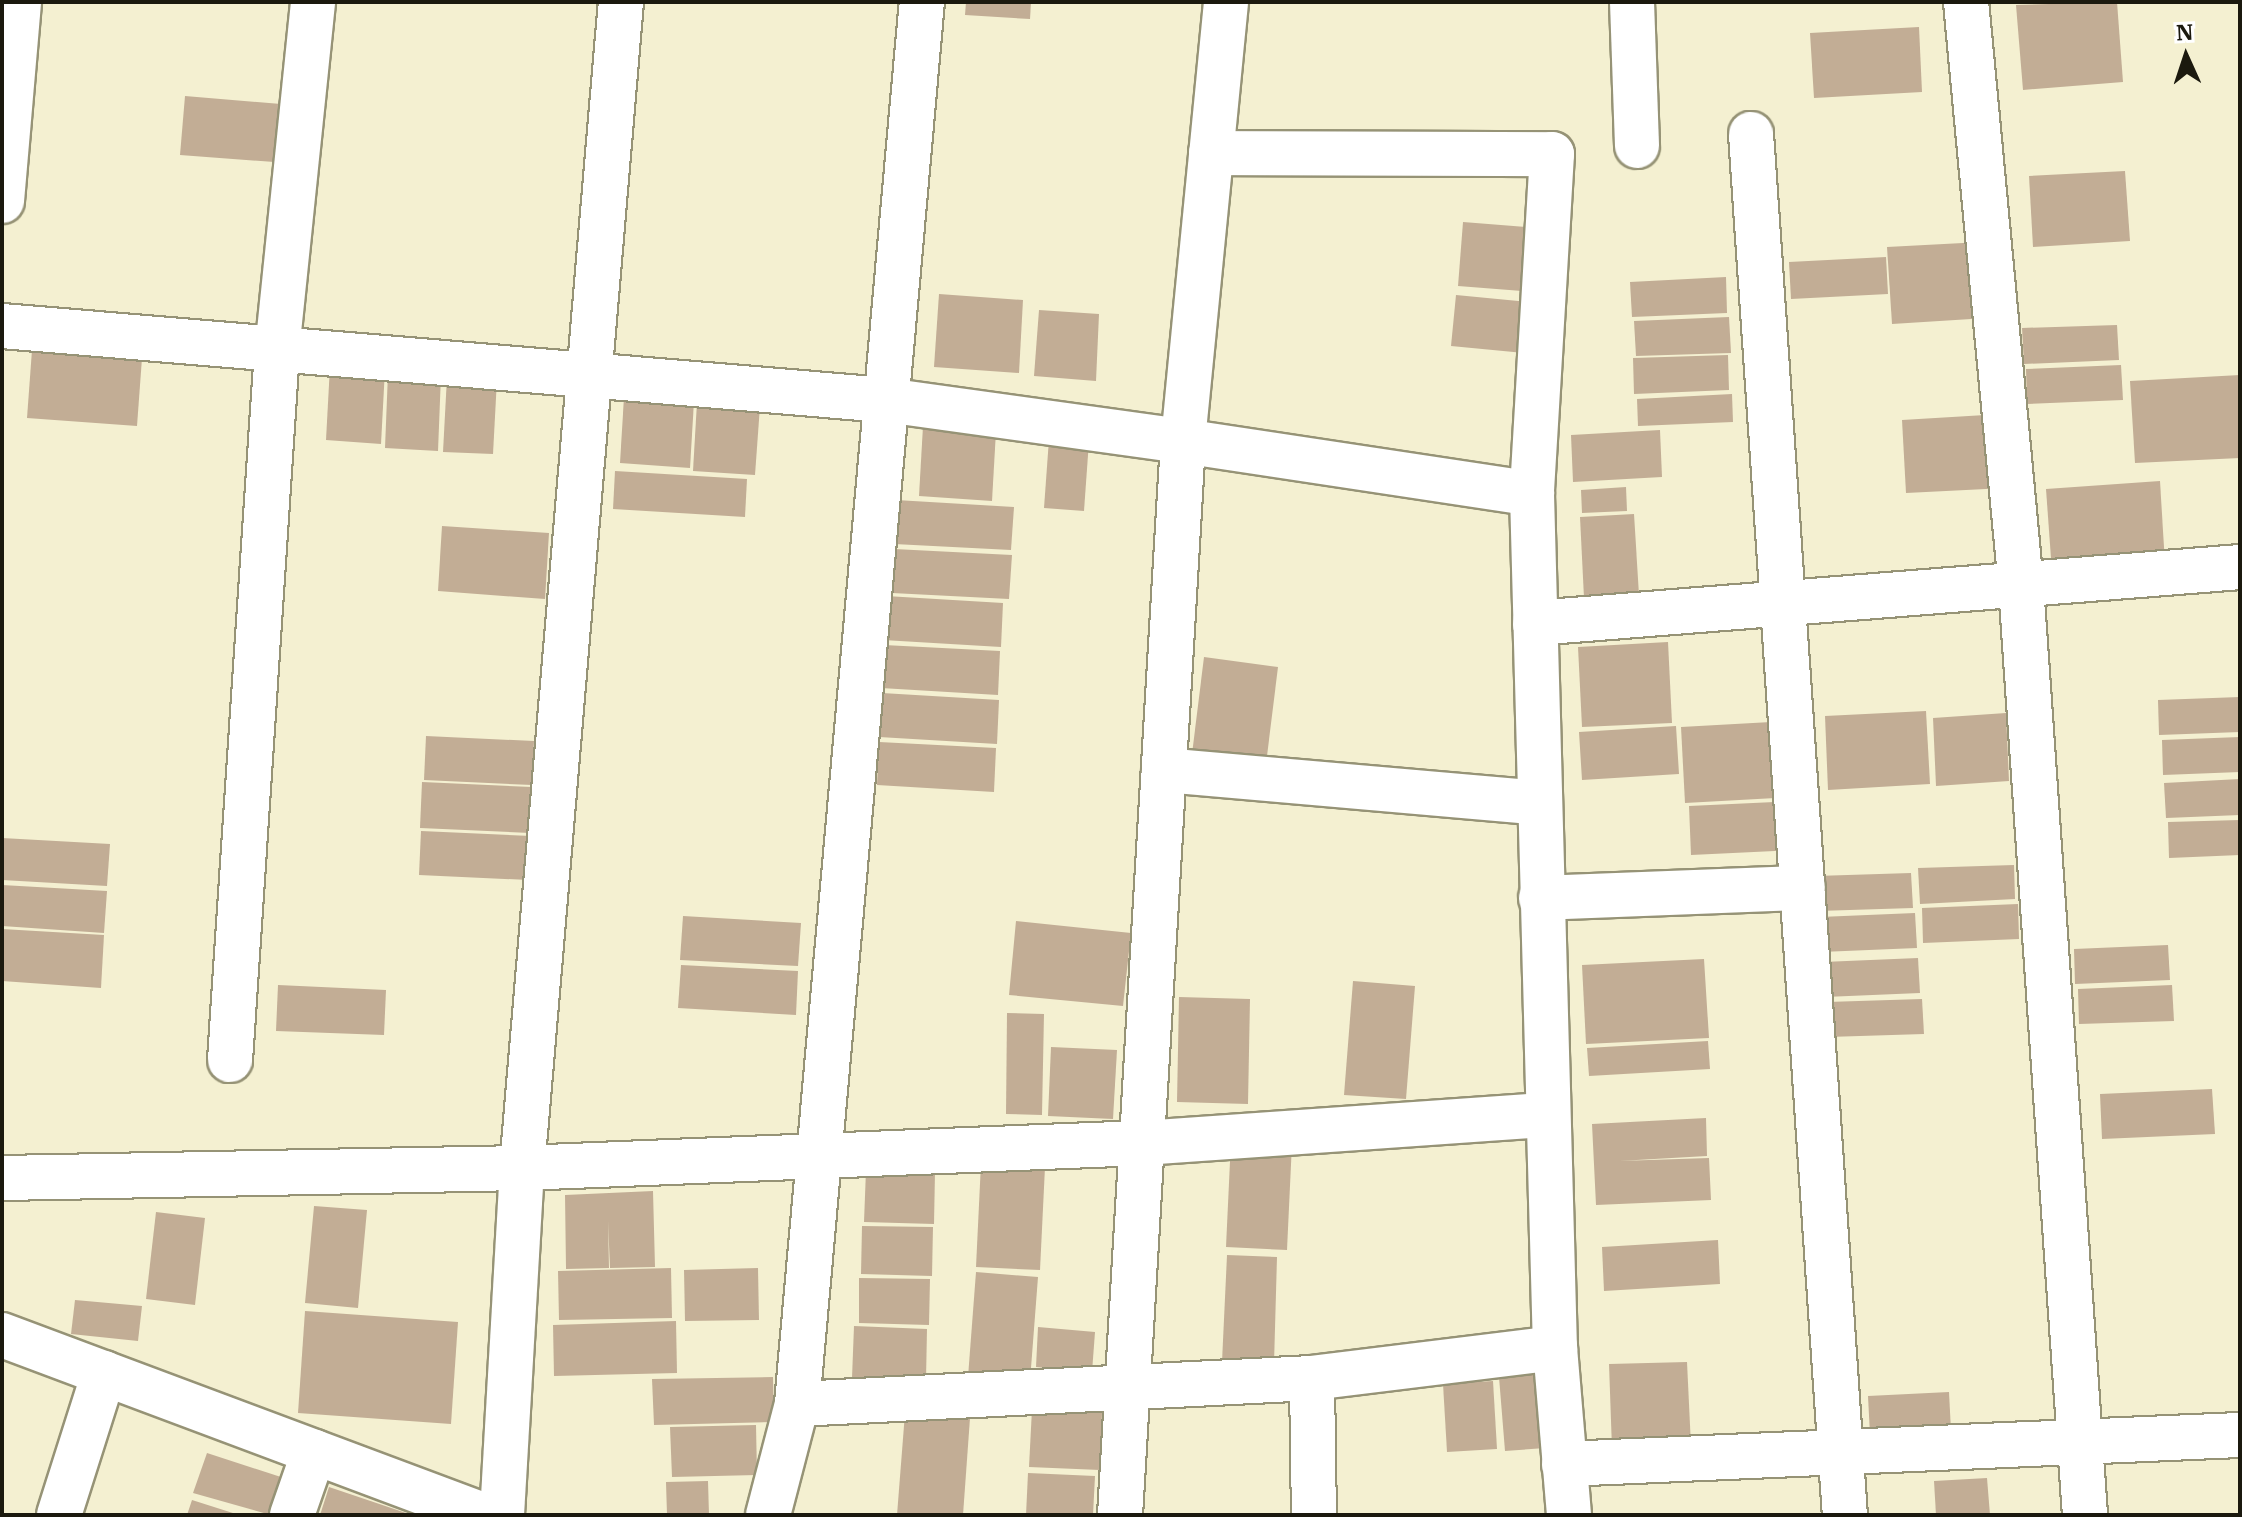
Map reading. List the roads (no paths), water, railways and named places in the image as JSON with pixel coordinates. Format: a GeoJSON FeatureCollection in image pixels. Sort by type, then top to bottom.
{"type":"FeatureCollection","features":[{"type":"Feature","properties":{"kind":"street"},"geometry":{"type":"LineString","coordinates":[[2,201],[19,2]]}},
{"type":"Feature","properties":{"kind":"street"},"geometry":{"type":"LineString","coordinates":[[230,1060],[277,351],[313,2]]}},
{"type":"Feature","properties":{"kind":"street"},"geometry":{"type":"LineString","coordinates":[[502,1515],[522,1168],[621,2]]}},
{"type":"Feature","properties":{"kind":"street"},"geometry":{"type":"LineString","coordinates":[[768,1515],[797,1404],[922,2]]}},
{"type":"Feature","properties":{"kind":"street"},"geometry":{"type":"LineString","coordinates":[[1120,1515],[1183,441],[1226,2]]}},
{"type":"Feature","properties":{"kind":"street"},"geometry":{"type":"LineString","coordinates":[[1632,2],[1637,146]]}},
{"type":"Feature","properties":{"kind":"street"},"geometry":{"type":"LineString","coordinates":[[1966,2],[2021,586],[2085,1515]]}},
{"type":"Feature","properties":{"kind":"street"},"geometry":{"type":"LineString","coordinates":[[1751,134],[1845,1515]]}},
{"type":"Feature","properties":{"kind":"street"},"geometry":{"type":"LineString","coordinates":[[1211,153],[1552,154],[1532,494],[1555,1348],[1569,1515]]}},
{"type":"Feature","properties":{"kind":"street"},"geometry":{"type":"LineString","coordinates":[[2,326],[886,400],[1532,494]]}},
{"type":"Feature","properties":{"kind":"street"},"geometry":{"type":"LineString","coordinates":[[1535,623],[1784,608],[2240,567]]}},
{"type":"Feature","properties":{"kind":"street"},"geometry":{"type":"LineString","coordinates":[[1164,770],[1539,803]]}},
{"type":"Feature","properties":{"kind":"street"},"geometry":{"type":"LineString","coordinates":[[1541,898],[1803,888]]}},
{"type":"Feature","properties":{"kind":"street"},"geometry":{"type":"LineString","coordinates":[[2,1178],[522,1168],[821,1151],[1143,1143],[1547,1115]]}},
{"type":"Feature","properties":{"kind":"street"},"geometry":{"type":"LineString","coordinates":[[2,1335],[483,1515]]}},
{"type":"Feature","properties":{"kind":"street"},"geometry":{"type":"LineString","coordinates":[[797,1404],[1129,1391],[1312,1378],[1555,1348]]}},
{"type":"Feature","properties":{"kind":"street"},"geometry":{"type":"LineString","coordinates":[[59,1515],[104,1373]]}},
{"type":"Feature","properties":{"kind":"street"},"geometry":{"type":"LineString","coordinates":[[1312,1378],[1314,1515]]}},
{"type":"Feature","properties":{"kind":"street"},"geometry":{"type":"LineString","coordinates":[[1564,1464],[1840,1450],[2079,1448],[2240,1435]]}},
{"type":"Feature","properties":{"kind":"street"},"geometry":{"type":"LineString","coordinates":[[292,1515],[314,1452]]}}]}
